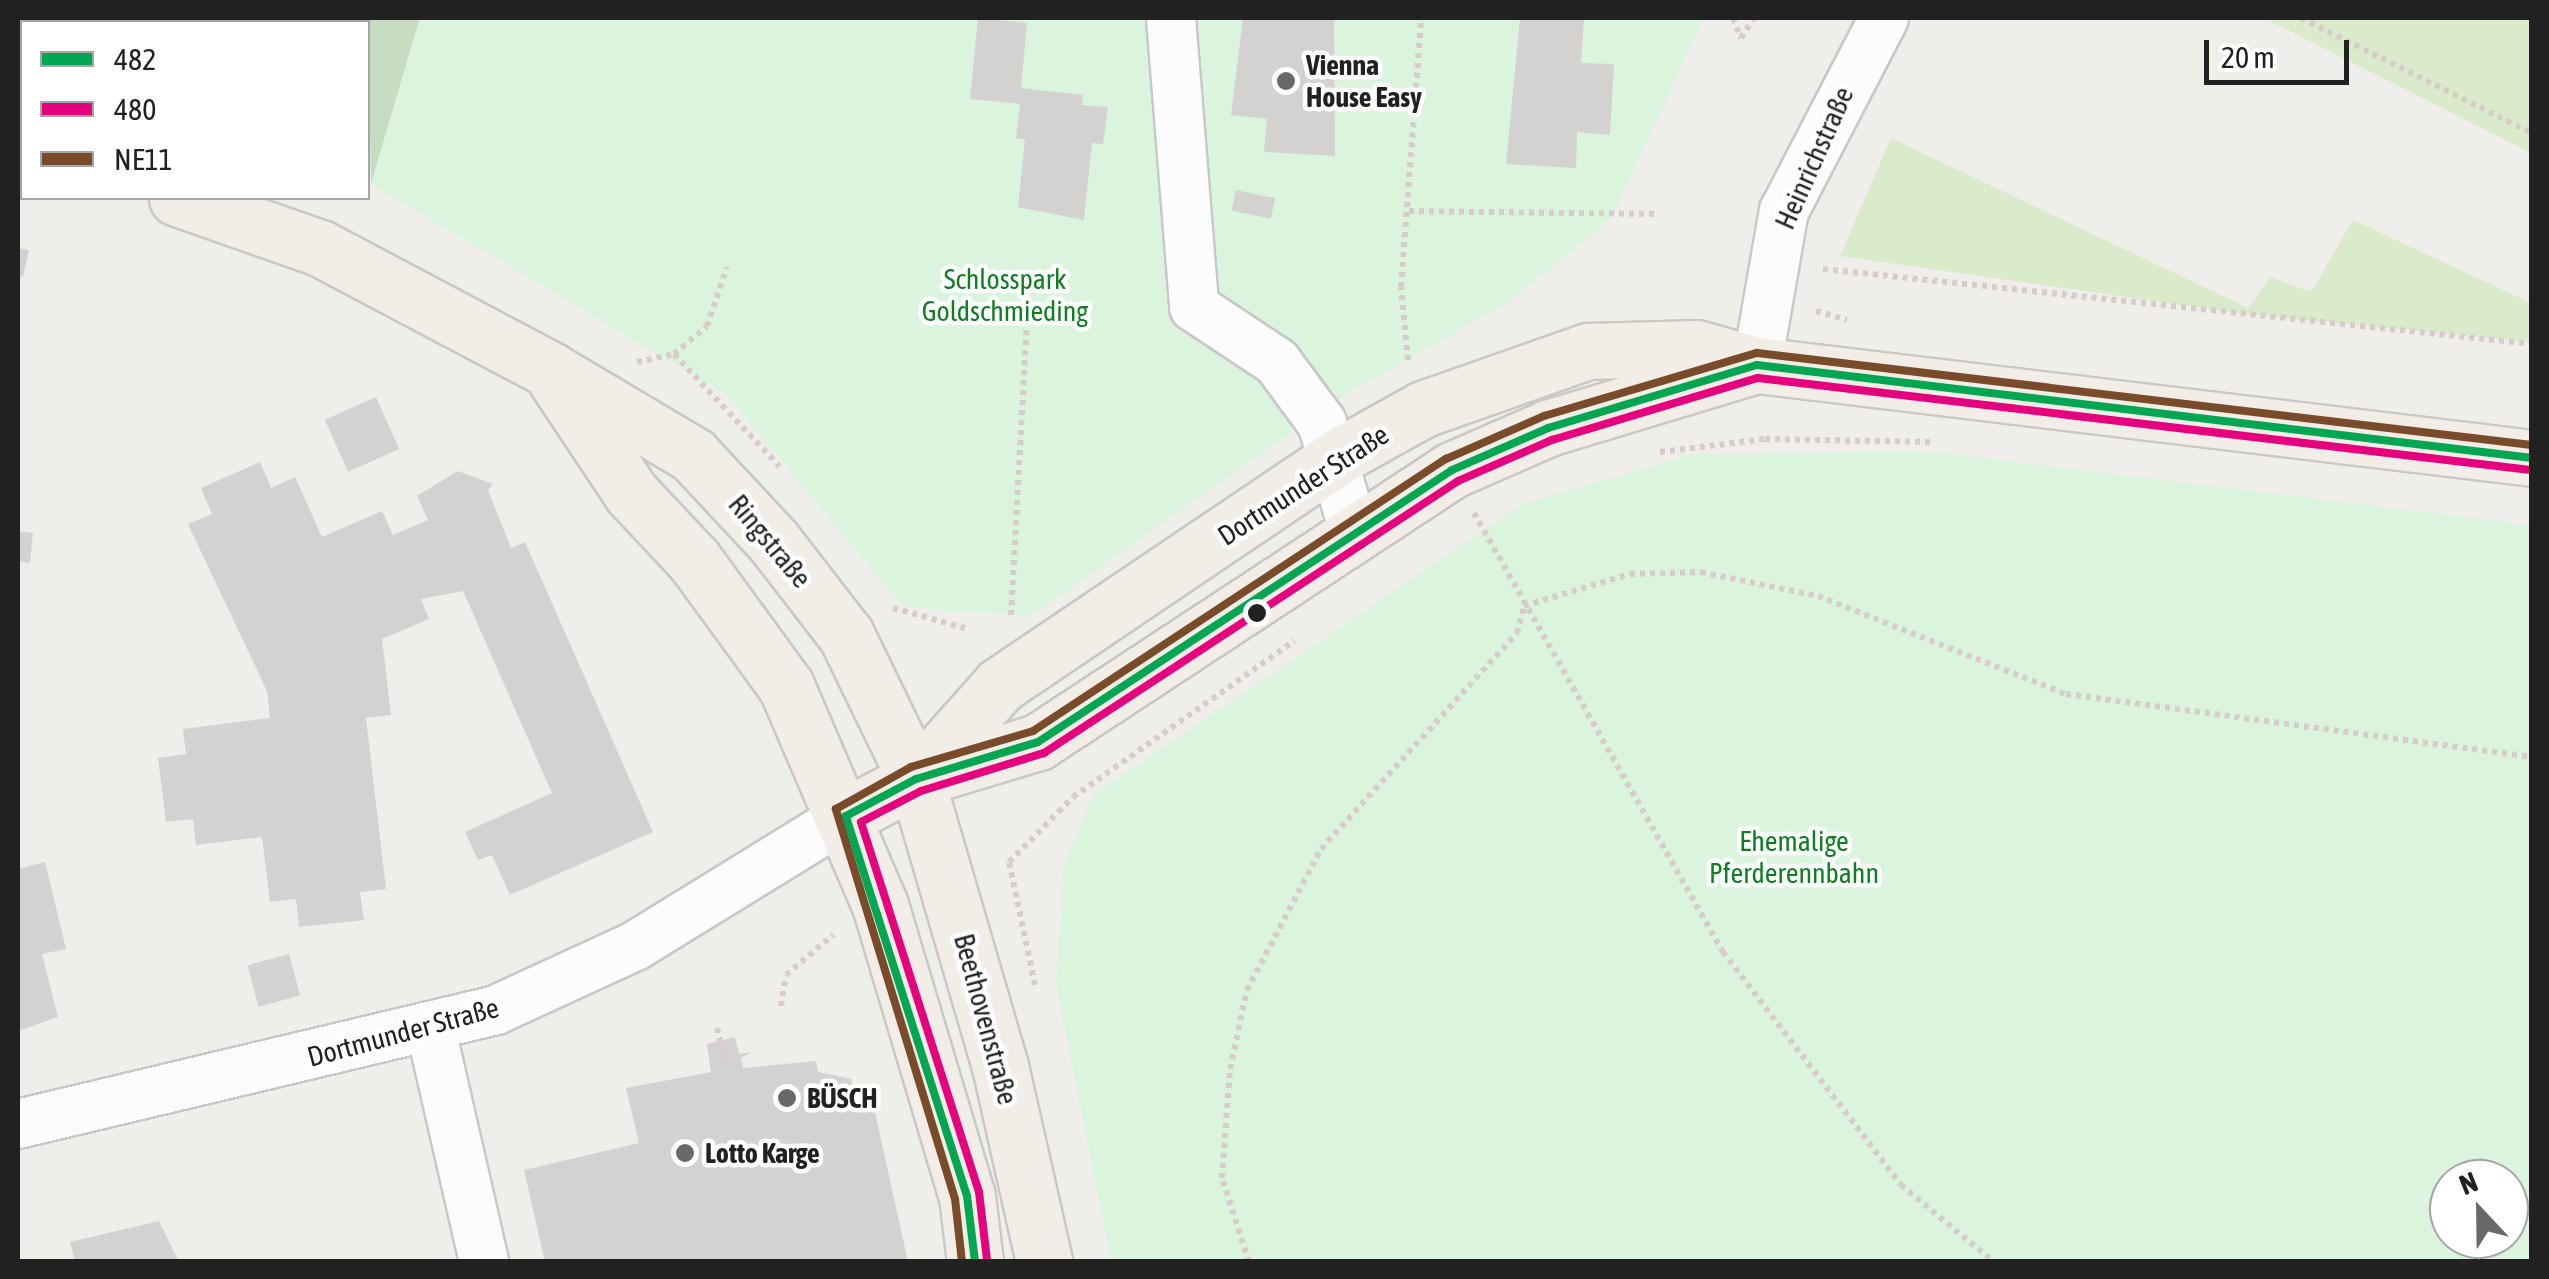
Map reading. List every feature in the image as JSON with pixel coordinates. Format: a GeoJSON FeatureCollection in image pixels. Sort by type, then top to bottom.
{"type":"FeatureCollection","features":[{"type":"Feature","properties":{"kind":"main road","name":"Ringstraße"},"geometry":{"type":"LineString","coordinates":[[183,200],[320,248],[550,370],[693,455],[774,542],[846,634],[916,779]]}},
{"type":"Feature","properties":{"kind":"main road","name":"Dortmunder Straße"},"geometry":{"type":"LineString","coordinates":[[916,779],[1000,685],[1319,455],[1423,409],[1588,351],[1696,348],[1757,366],[2532,458]]}},
{"type":"Feature","properties":{"kind":"main road","name":"Dortmunder Straße"},"geometry":{"type":"LineString","coordinates":[[846,816],[916,779],[1038,742],[1452,470],[1548,428],[1757,366]]}},
{"type":"Feature","properties":{"kind":"main road","name":"Ringstraße"},"geometry":{"type":"LineString","coordinates":[[550,370],[631,493],[694,560],[786,686],[846,816]]}},
{"type":"Feature","properties":{"kind":"main road","name":"Beethovenstraße"},"geometry":{"type":"LineString","coordinates":[[916,779],[995,1048],[1044,1262]]}},
{"type":"Feature","properties":{"kind":"main road"},"geometry":{"type":"LineString","coordinates":[[846,816],[967,1196],[976,1262]]}},
{"type":"Feature","properties":{"kind":"street","name":"Dortmunder Straße"},"geometry":{"type":"LineString","coordinates":[[1171,18],[1194,307],[1276,362],[1319,455]]}},
{"type":"Feature","properties":{"kind":"street","name":"Heinrichstraße"},"geometry":{"type":"LineString","coordinates":[[1757,366],[1784,211],[1884,18]]}},
{"type":"Feature","properties":{"kind":"street"},"geometry":{"type":"LineString","coordinates":[[1319,455],[1354,531]]}},
{"type":"Feature","properties":{"kind":"street","name":"Dortmunder Straße"},"geometry":{"type":"LineString","coordinates":[[18,1124],[431,1030],[567,981],[846,816]]}},
{"type":"Feature","properties":{"kind":"street"},"geometry":{"type":"LineString","coordinates":[[431,1030],[484,1262]]}},
{"type":"Feature","properties":{"kind":"path"},"geometry":{"type":"LineString","coordinates":[[1412,378],[1401,287],[1421,18]]}},
{"type":"Feature","properties":{"kind":"path"},"geometry":{"type":"LineString","coordinates":[[1734,18],[1741,38],[1754,18]]}},
{"type":"Feature","properties":{"kind":"path"},"geometry":{"type":"LineString","coordinates":[[2301,18],[2532,133]]}},
{"type":"Feature","properties":{"kind":"path"},"geometry":{"type":"LineString","coordinates":[[1408,211],[1655,214]]}},
{"type":"Feature","properties":{"kind":"path"},"geometry":{"type":"LineString","coordinates":[[1767,296],[1832,265],[2142,308],[2532,344]]}},
{"type":"Feature","properties":{"kind":"path"},"geometry":{"type":"LineString","coordinates":[[637,362],[674,354],[708,326],[727,267]]}},
{"type":"Feature","properties":{"kind":"path"},"geometry":{"type":"LineString","coordinates":[[1767,296],[1853,322]]}},
{"type":"Feature","properties":{"kind":"path"},"geometry":{"type":"LineString","coordinates":[[998,625],[1011,616],[1028,297]]}},
{"type":"Feature","properties":{"kind":"path"},"geometry":{"type":"LineString","coordinates":[[1643,454],[1765,439],[1949,443]]}},
{"type":"Feature","properties":{"kind":"path"},"geometry":{"type":"LineString","coordinates":[[1458,526],[1489,506]]}},
{"type":"Feature","properties":{"kind":"path"},"geometry":{"type":"LineString","coordinates":[[1474,514],[1723,952],[1901,1185],[1994,1262]]}},
{"type":"Feature","properties":{"kind":"path"},"geometry":{"type":"LineString","coordinates":[[1524,606],[1630,574],[1701,572],[1818,596],[2066,694],[2532,758]]}},
{"type":"Feature","properties":{"kind":"path"},"geometry":{"type":"LineString","coordinates":[[1249,1262],[1222,1178],[1230,1069],[1247,990],[1321,849],[1517,633],[1524,606]]}},
{"type":"Feature","properties":{"kind":"path"},"geometry":{"type":"LineString","coordinates":[[898,614],[965,628]]}},
{"type":"Feature","properties":{"kind":"path"},"geometry":{"type":"LineString","coordinates":[[1009,862],[1073,796],[1298,638]]}},
{"type":"Feature","properties":{"kind":"path"},"geometry":{"type":"LineString","coordinates":[[782,1006],[786,975],[833,935]]}},
{"type":"Feature","properties":{"kind":"path"},"geometry":{"type":"LineString","coordinates":[[717,1028],[726,1066]]}},
{"type":"Feature","properties":{"kind":"green space"},"geometry":{"type":"Polygon","coordinates":[[[18,18],[420,18],[371,184],[370,20],[20,20],[20,50],[18,18]]]}},
{"type":"Feature","properties":{"kind":"green space","name":"Schlosspark Goldschmieding"},"geometry":{"type":"Polygon","coordinates":[[[420,18],[1704,18],[1611,219],[1510,301],[1340,398],[1031,616],[903,607],[728,396],[371,184],[420,18]]]}},
{"type":"Feature","properties":{"kind":"green space"},"geometry":{"type":"Polygon","coordinates":[[[2264,18],[2531,18],[2531,153],[2264,18]]]}},
{"type":"Feature","properties":{"kind":"green space"},"geometry":{"type":"Polygon","coordinates":[[[1891,138],[2248,308],[2270,277],[2311,292],[2353,220],[2531,303],[2531,342],[2245,314],[1840,256],[1891,138]]]}},
{"type":"Feature","properties":{"kind":"green space","name":"Ehemalige Pferderennbahn"},"geometry":{"type":"Polygon","coordinates":[[[1935,452],[2531,525],[2531,1261],[1111,1261],[1056,983],[1064,866],[1093,795],[1522,504],[1694,454],[1935,452]]]}},
{"type":"Feature","properties":{"kind":"building"},"geometry":{"type":"Polygon","coordinates":[[[978,18],[1027,23],[1021,88],[1083,95],[1082,105],[1108,107],[1103,144],[1092,143],[1084,220],[1018,207],[1025,140],[1016,138],[1020,104],[970,99],[978,18]]]}},
{"type":"Feature","properties":{"kind":"building","name":"Vienna House Easy"},"geometry":{"type":"Polygon","coordinates":[[[1243,18],[1334,18],[1335,156],[1264,152],[1267,119],[1231,115],[1243,18]]]}},
{"type":"Feature","properties":{"kind":"building"},"geometry":{"type":"Polygon","coordinates":[[[1520,18],[1584,18],[1581,63],[1614,64],[1610,135],[1577,132],[1576,168],[1506,164],[1520,18]]]}},
{"type":"Feature","properties":{"kind":"building"},"geometry":{"type":"Polygon","coordinates":[[[1236,190],[1275,198],[1271,219],[1232,211],[1236,190]]]}},
{"type":"Feature","properties":{"kind":"building"},"geometry":{"type":"Polygon","coordinates":[[[18,248],[29,250],[23,277],[18,276],[18,248]]]}},
{"type":"Feature","properties":{"kind":"building"},"geometry":{"type":"Polygon","coordinates":[[[376,397],[399,449],[348,472],[325,420],[376,397]]]}},
{"type":"Feature","properties":{"kind":"building"},"geometry":{"type":"Polygon","coordinates":[[[260,462],[271,488],[295,477],[322,537],[382,511],[393,535],[428,520],[417,496],[458,471],[493,484],[488,490],[511,548],[525,542],[653,832],[510,895],[492,855],[478,860],[465,832],[552,793],[463,591],[421,599],[429,619],[382,639],[391,715],[366,718],[386,889],[360,892],[364,920],[299,927],[296,899],[270,902],[262,837],[196,845],[193,819],[166,822],[158,758],[186,754],[183,729],[270,718],[267,691],[188,524],[212,514],[201,488],[260,462]]]}},
{"type":"Feature","properties":{"kind":"building"},"geometry":{"type":"Polygon","coordinates":[[[18,531],[33,533],[30,563],[18,561],[18,531]]]}},
{"type":"Feature","properties":{"kind":"building"},"geometry":{"type":"Polygon","coordinates":[[[45,862],[66,949],[42,954],[58,1017],[18,1031],[18,869],[45,862]]]}},
{"type":"Feature","properties":{"kind":"building"},"geometry":{"type":"Polygon","coordinates":[[[289,954],[300,996],[259,1007],[247,965],[289,954]]]}},
{"type":"Feature","properties":{"kind":"building"},"geometry":{"type":"Polygon","coordinates":[[[735,1037],[739,1054],[752,1052],[741,1058],[743,1068],[816,1061],[818,1072],[851,1079],[854,1093],[870,1089],[908,1262],[545,1262],[524,1170],[639,1143],[626,1088],[711,1072],[707,1044],[735,1037]]]}},
{"type":"Feature","properties":{"kind":"building"},"geometry":{"type":"Polygon","coordinates":[[[159,1221],[179,1262],[75,1262],[70,1242],[159,1221]]]}},
{"type":"Feature","properties":{"kind":"transit line","name":"NE11"},"geometry":{"type":"LineString","coordinates":[[962,1262],[955,1199],[836,809],[911,767],[1033,731],[1446,459],[1544,416],[1757,353],[2532,445]]}},
{"type":"Feature","properties":{"kind":"transit line","name":"482"},"geometry":{"type":"LineString","coordinates":[[975,1262],[967,1196],[846,816],[916,779],[1038,742],[1452,470],[1548,428],[1757,365],[2532,458]]}},
{"type":"Feature","properties":{"kind":"transit line","name":"480"},"geometry":{"type":"LineString","coordinates":[[987,1260],[979,1192],[861,822],[921,791],[1044,753],[1458,481],[1552,440],[1758,378],[2531,470]]}},
{"type":"Feature","properties":{"kind":"place","name":"Vienna House Easy"},"geometry":{"type":"Point","coordinates":[1286,81]}},
{"type":"Feature","properties":{"kind":"place","name":"BÜSCH"},"geometry":{"type":"Point","coordinates":[787,1098]}},
{"type":"Feature","properties":{"kind":"place","name":"Lotto Karge"},"geometry":{"type":"Point","coordinates":[685,1153]}}]}
